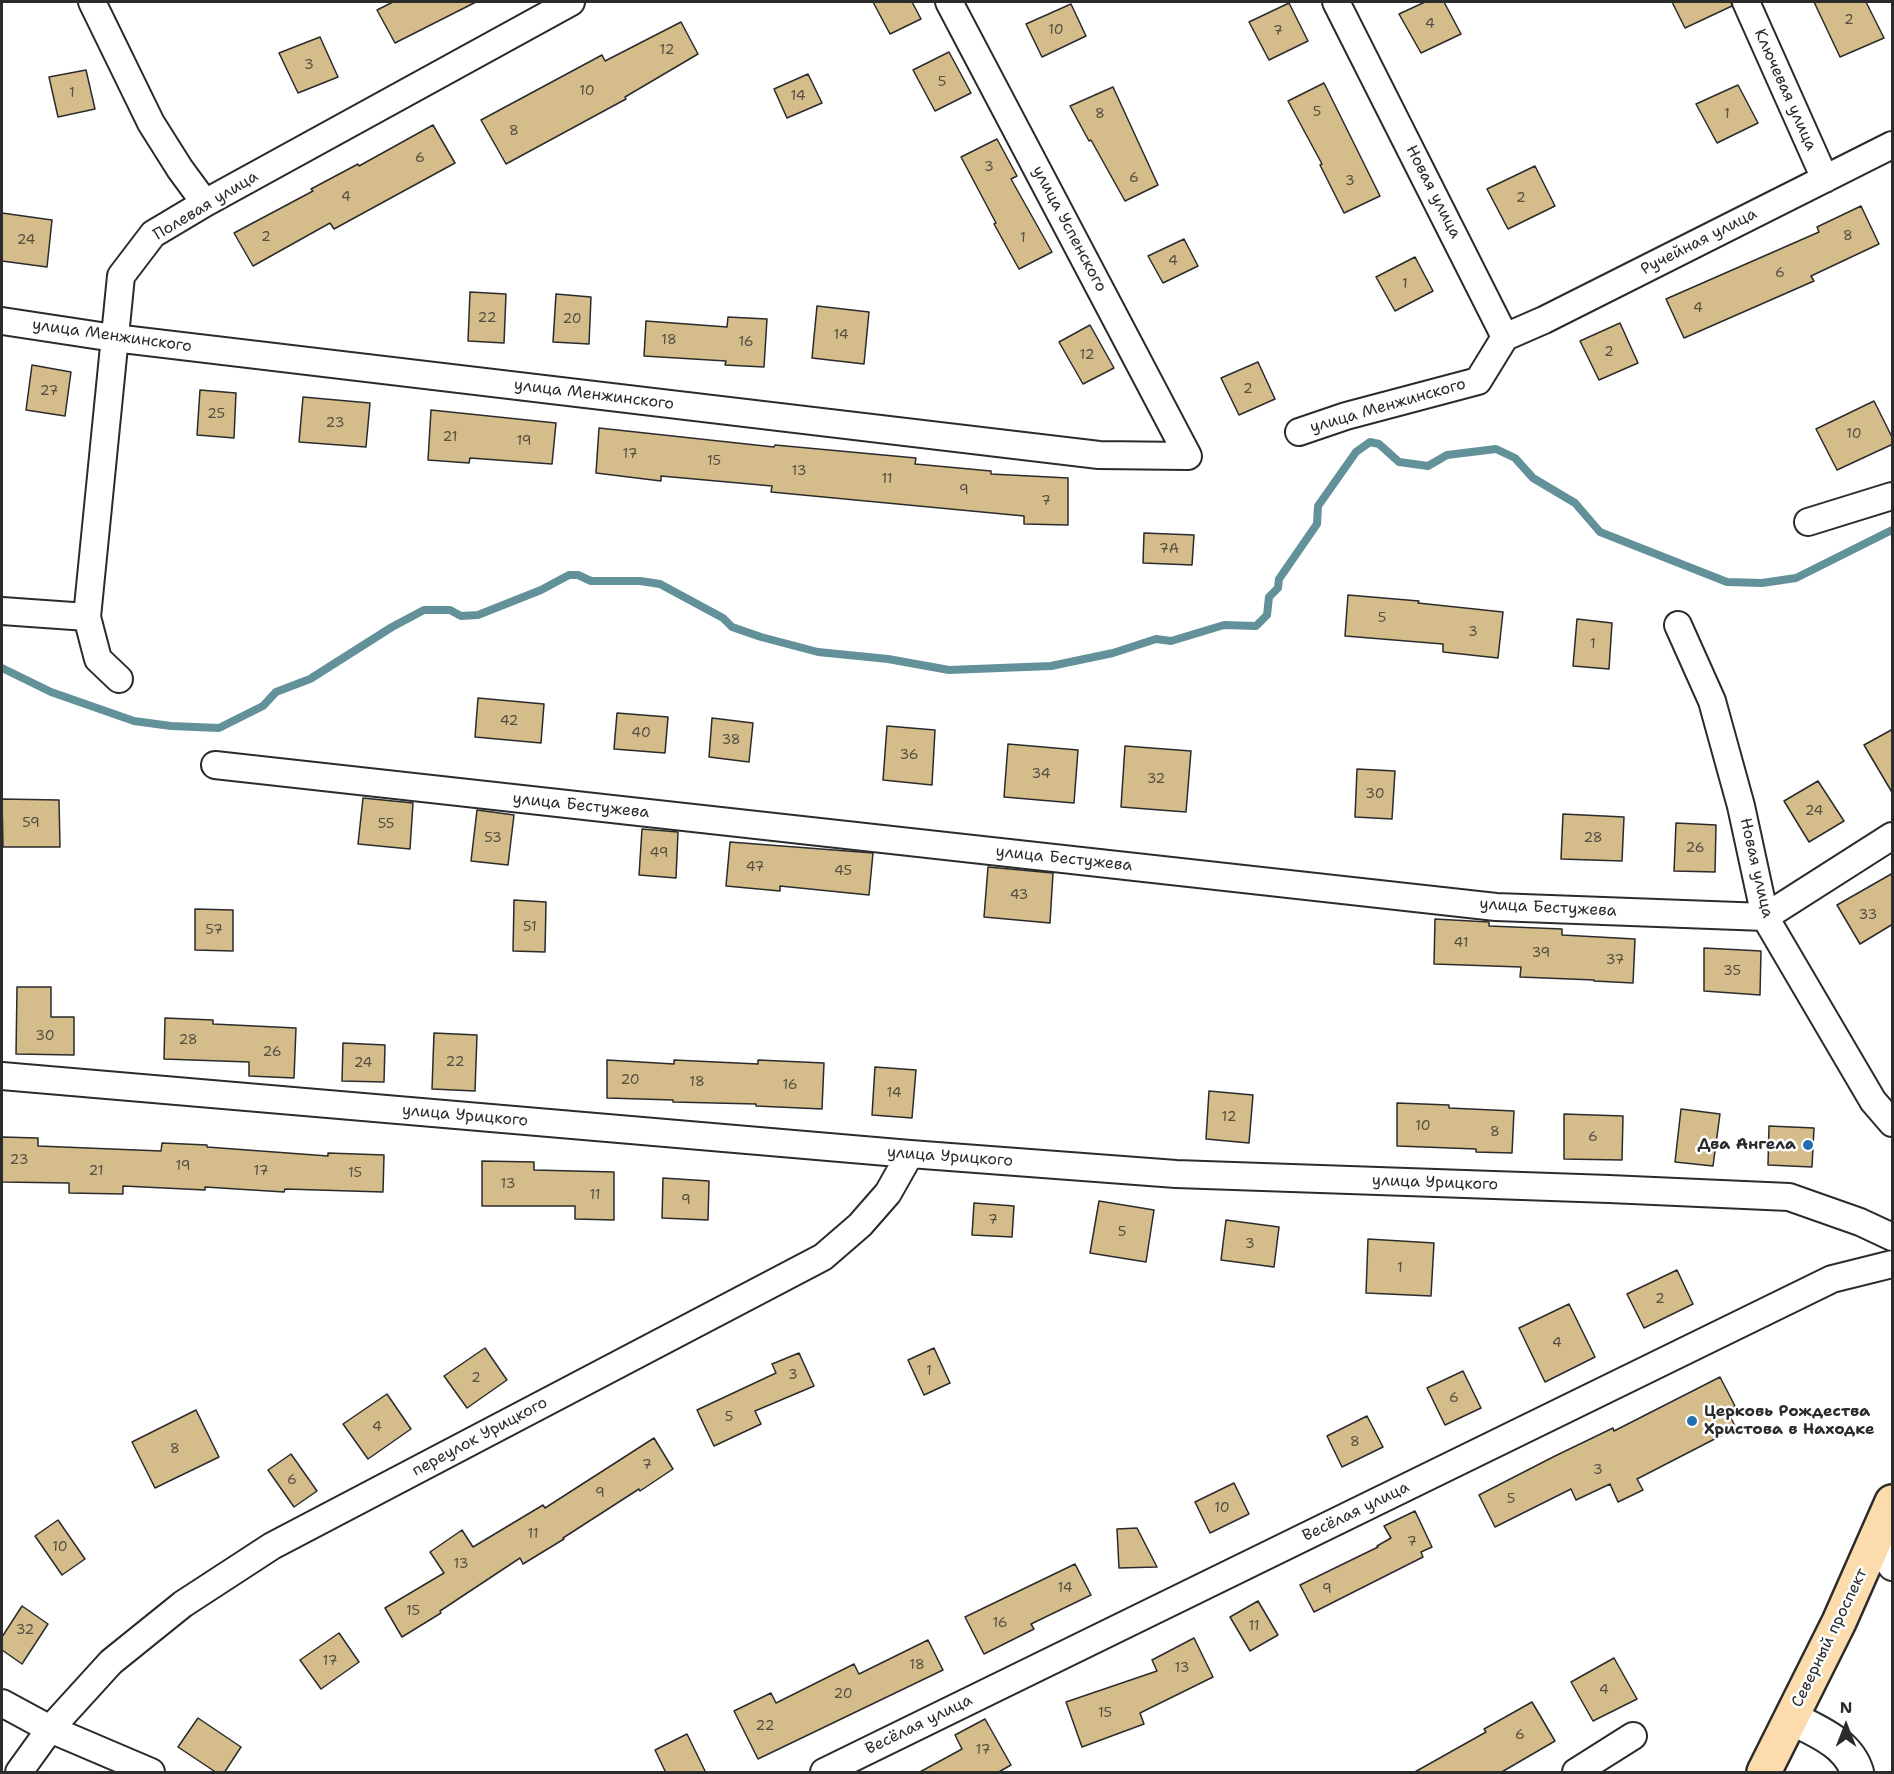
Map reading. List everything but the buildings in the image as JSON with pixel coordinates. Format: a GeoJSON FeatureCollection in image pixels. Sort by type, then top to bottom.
{"type":"FeatureCollection","features":[{"type":"Feature","properties":{"kind":"main road","name":"Северный проспект"},"geometry":{"type":"LineString","coordinates":[[1764,1773],[1839,1622],[1883,1556],[1893,1502]]}},
{"type":"Feature","properties":{"kind":"street"},"geometry":{"type":"LineString","coordinates":[[92,2],[151,123],[205,203]]}},
{"type":"Feature","properties":{"kind":"street","name":"Полевая улица"},"geometry":{"type":"LineString","coordinates":[[87,617],[121,276],[153,234],[205,203],[572,2]]}},
{"type":"Feature","properties":{"kind":"street","name":"улица Успенского"},"geometry":{"type":"LineString","coordinates":[[949,2],[1188,456]]}},
{"type":"Feature","properties":{"kind":"street","name":"Новая улица"},"geometry":{"type":"LineString","coordinates":[[1336,2],[1505,337]]}},
{"type":"Feature","properties":{"kind":"street","name":"Ключевая улица"},"geometry":{"type":"LineString","coordinates":[[1746,2],[1825,179]]}},
{"type":"Feature","properties":{"kind":"street","name":"Ручейная улица"},"geometry":{"type":"LineString","coordinates":[[1505,337],[1555,315],[1893,145]]}},
{"type":"Feature","properties":{"kind":"street","name":"улица Менжинского"},"geometry":{"type":"LineString","coordinates":[[2,321],[114,338],[1088,454],[1188,456]]}},
{"type":"Feature","properties":{"kind":"street","name":"улица Менжинского"},"geometry":{"type":"LineString","coordinates":[[1299,432],[1346,416],[1478,381],[1505,337]]}},
{"type":"Feature","properties":{"kind":"street"},"geometry":{"type":"LineString","coordinates":[[1808,522],[1893,496]]}},
{"type":"Feature","properties":{"kind":"street"},"geometry":{"type":"LineString","coordinates":[[2,611],[87,617],[98,659],[119,679]]}},
{"type":"Feature","properties":{"kind":"street","name":"Новая улица"},"geometry":{"type":"LineString","coordinates":[[1678,624],[1712,701],[1741,806],[1765,918],[1873,1101],[1893,1123]]}},
{"type":"Feature","properties":{"kind":"street","name":"улица Бестужева"},"geometry":{"type":"LineString","coordinates":[[215,765],[1496,907],[1765,918]]}},
{"type":"Feature","properties":{"kind":"street"},"geometry":{"type":"LineString","coordinates":[[1765,918],[1893,836]]}},
{"type":"Feature","properties":{"kind":"street","name":"улица Урицкого"},"geometry":{"type":"LineString","coordinates":[[2,1076],[910,1154],[1176,1174],[1789,1197],[1860,1222],[1893,1237]]}},
{"type":"Feature","properties":{"kind":"street","name":"переулок Урицкого"},"geometry":{"type":"LineString","coordinates":[[19,1773],[50,1729],[111,1662],[183,1604],[272,1546],[823,1257],[860,1225],[888,1193],[910,1154]]}},
{"type":"Feature","properties":{"kind":"street","name":"Весёлая улица"},"geometry":{"type":"LineString","coordinates":[[824,1773],[1832,1279],[1893,1264]]}},
{"type":"Feature","properties":{"kind":"street"},"geometry":{"type":"LineString","coordinates":[[2,1703],[50,1729],[151,1773]]}},
{"type":"Feature","properties":{"kind":"street"},"geometry":{"type":"LineString","coordinates":[[1791,1718],[1825,1735],[1842,1748],[1854,1762],[1857,1773]]}},
{"type":"Feature","properties":{"kind":"street"},"geometry":{"type":"LineString","coordinates":[[1576,1773],[1633,1736]]}},
{"type":"Feature","properties":{"kind":"waterway"},"geometry":{"type":"LineString","coordinates":[[2,668],[51,692],[134,721],[171,726],[219,728],[263,706],[276,692],[310,679],[392,627],[424,610],[450,610],[461,616],[478,615],[541,590],[569,575],[578,575],[591,581],[640,581],[660,584],[723,618],[732,627],[818,652],[888,659],[949,670],[1051,666],[1113,653],[1156,639],[1171,641],[1224,625],[1256,626],[1267,615],[1269,597],[1278,588],[1279,579],[1317,524],[1318,506],[1356,452],[1370,442],[1379,444],[1399,462],[1428,466],[1447,455],[1496,449],[1515,458],[1533,478],[1575,503],[1600,532],[1727,582],[1762,583],[1796,578],[1892,530]]}},
{"type":"Feature","properties":{"kind":"place","name":"Два Ангела"},"geometry":{"type":"Point","coordinates":[1808,1145]}},
{"type":"Feature","properties":{"kind":"place","name":"Церковь Рождества Христова в Находке"},"geometry":{"type":"Point","coordinates":[1692,1421]}}]}
